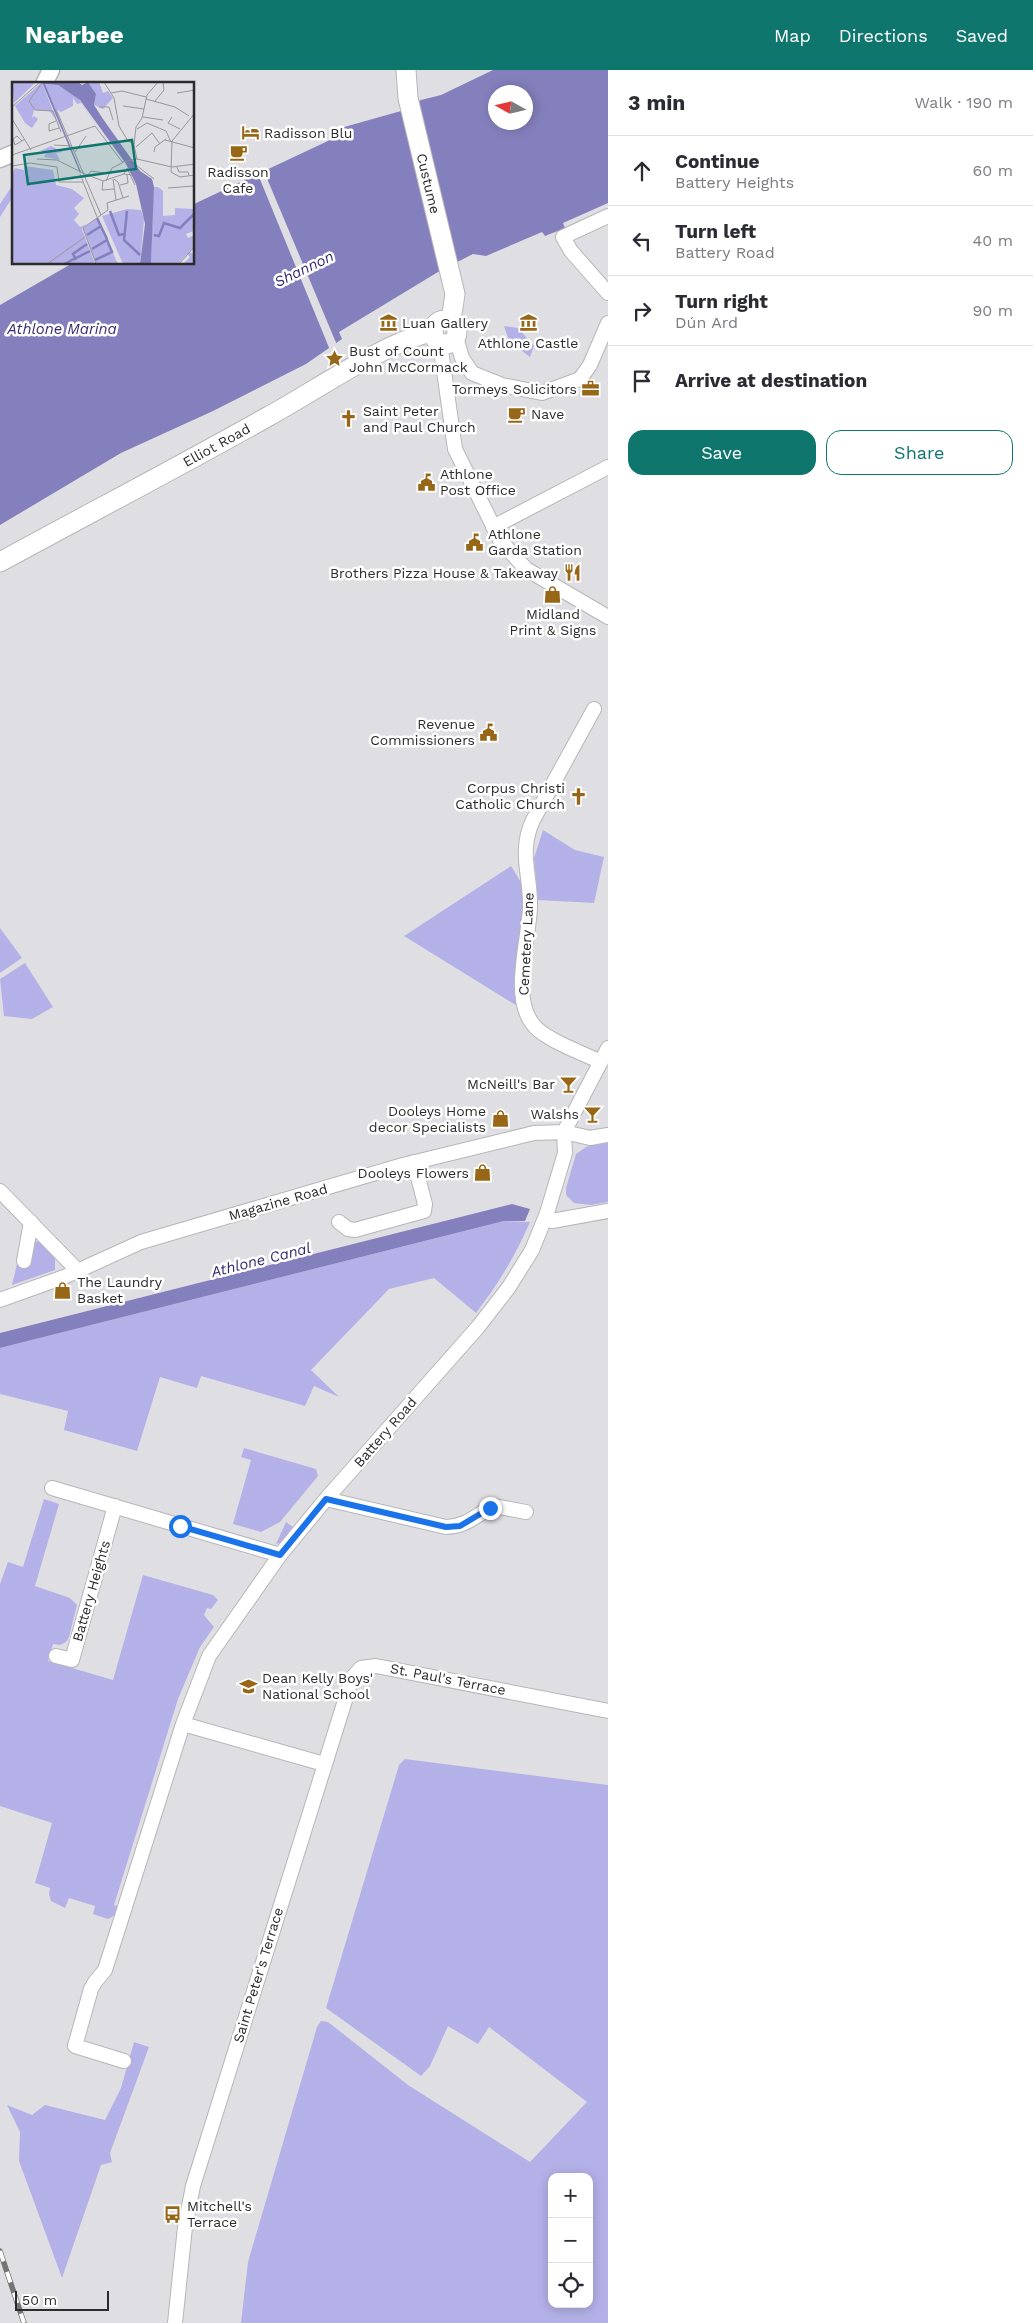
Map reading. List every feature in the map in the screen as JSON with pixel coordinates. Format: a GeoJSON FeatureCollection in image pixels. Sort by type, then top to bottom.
{"type":"FeatureCollection","features":[{"type":"Feature","properties":{"kind":"main road","name":"Custume"},"geometry":{"type":"LineString","coordinates":[[406,70],[407,91],[455,294],[445,333]]}},
{"type":"Feature","properties":{"kind":"main road","name":"Elliot Road"},"geometry":{"type":"LineString","coordinates":[[0,562],[261,420],[372,357],[419,335],[445,333]]}},
{"type":"Feature","properties":{"kind":"street"},"geometry":{"type":"LineString","coordinates":[[45,82],[51,70]]}},
{"type":"Feature","properties":{"kind":"street"},"geometry":{"type":"LineString","coordinates":[[0,159],[12,154]]}},
{"type":"Feature","properties":{"kind":"street"},"geometry":{"type":"LineString","coordinates":[[608,216],[563,236],[571,251],[608,293]]}},
{"type":"Feature","properties":{"kind":"street"},"geometry":{"type":"LineString","coordinates":[[445,333],[462,358],[466,368],[472,373],[502,385],[542,393],[580,379],[590,365],[608,323]]}},
{"type":"Feature","properties":{"kind":"street"},"geometry":{"type":"LineString","coordinates":[[445,333],[453,443],[493,527],[509,552],[526,569],[608,617]]}},
{"type":"Feature","properties":{"kind":"street"},"geometry":{"type":"LineString","coordinates":[[493,527],[608,467]]}},
{"type":"Feature","properties":{"kind":"street","name":"Cemetery Lane"},"geometry":{"type":"LineString","coordinates":[[594,709],[533,820],[527,837],[524,862],[530,906],[522,987],[527,1015],[537,1030],[601,1062]]}},
{"type":"Feature","properties":{"kind":"street"},"geometry":{"type":"LineString","coordinates":[[564,1132],[608,1048]]}},
{"type":"Feature","properties":{"kind":"street","name":"Magazine Road"},"geometry":{"type":"LineString","coordinates":[[0,1300],[78,1271],[141,1242],[414,1162],[534,1133],[564,1132],[590,1138],[608,1135]]}},
{"type":"Feature","properties":{"kind":"street","name":"Battery Road"},"geometry":{"type":"LineString","coordinates":[[124,2061],[74,2046],[91,1989],[107,1963],[183,1724],[208,1656],[280,1555],[326,1499],[494,1307],[532,1250],[546,1216],[565,1153],[564,1132]]}},
{"type":"Feature","properties":{"kind":"street"},"geometry":{"type":"LineString","coordinates":[[339,1222],[348,1229],[355,1230],[424,1211],[425,1204],[414,1162]]}},
{"type":"Feature","properties":{"kind":"street"},"geometry":{"type":"LineString","coordinates":[[0,1191],[78,1271]]}},
{"type":"Feature","properties":{"kind":"street"},"geometry":{"type":"LineString","coordinates":[[546,1216],[552,1221],[608,1211]]}},
{"type":"Feature","properties":{"kind":"street"},"geometry":{"type":"LineString","coordinates":[[24,1262],[31,1222]]}},
{"type":"Feature","properties":{"kind":"street"},"geometry":{"type":"LineString","coordinates":[[52,1488],[280,1555]]}},
{"type":"Feature","properties":{"kind":"street"},"geometry":{"type":"LineString","coordinates":[[326,1499],[446,1527],[456,1527],[468,1522],[494,1506],[526,1512]]}},
{"type":"Feature","properties":{"kind":"street","name":"Battery Heights"},"geometry":{"type":"LineString","coordinates":[[56,1656],[72,1660],[115,1506]]}},
{"type":"Feature","properties":{"kind":"street","name":"St. Paul's Terrace"},"geometry":{"type":"LineString","coordinates":[[324,1764],[352,1678],[358,1670],[365,1666],[416,1672],[608,1711]]}},
{"type":"Feature","properties":{"kind":"street"},"geometry":{"type":"LineString","coordinates":[[183,1724],[324,1764]]}},
{"type":"Feature","properties":{"kind":"street","name":"Saint Peter's Terrace"},"geometry":{"type":"LineString","coordinates":[[175,2323],[185,2227],[193,2186],[324,1764]]}},
{"type":"Feature","properties":{"kind":"shaded area"},"geometry":{"type":"Polygon","coordinates":[[[12,186],[12,198],[0,217],[0,204],[12,186]]]}},
{"type":"Feature","properties":{"kind":"shaded area"},"geometry":{"type":"Polygon","coordinates":[[[504,326],[518,328],[534,346],[530,357],[509,341],[504,326]]]}},
{"type":"Feature","properties":{"kind":"shaded area"},"geometry":{"type":"Polygon","coordinates":[[[543,830],[575,850],[604,857],[594,903],[538,900],[534,858],[543,830]]]}},
{"type":"Feature","properties":{"kind":"shaded area"},"geometry":{"type":"Polygon","coordinates":[[[511,866],[524,887],[519,1007],[404,936],[511,866]]]}},
{"type":"Feature","properties":{"kind":"shaded area"},"geometry":{"type":"Polygon","coordinates":[[[0,928],[22,958],[0,973],[0,928]]]}},
{"type":"Feature","properties":{"kind":"shaded area"},"geometry":{"type":"Polygon","coordinates":[[[25,963],[53,1007],[32,1019],[4,1016],[0,979],[25,963]]]}},
{"type":"Feature","properties":{"kind":"shaded area"},"geometry":{"type":"Polygon","coordinates":[[[608,1140],[608,1202],[591,1205],[574,1203],[566,1195],[566,1188],[576,1154],[586,1147],[608,1140]]]}},
{"type":"Feature","properties":{"kind":"shaded area"},"geometry":{"type":"Polygon","coordinates":[[[504,1221],[530,1222],[506,1269],[476,1313],[434,1278],[389,1289],[311,1370],[339,1397],[314,1386],[305,1406],[201,1376],[197,1388],[160,1377],[137,1451],[64,1430],[68,1411],[0,1394],[0,1348],[504,1221]]]}},
{"type":"Feature","properties":{"kind":"shaded area"},"geometry":{"type":"Polygon","coordinates":[[[32,1240],[42,1243],[55,1258],[55,1270],[12,1285],[17,1264],[26,1266],[32,1240]]]}},
{"type":"Feature","properties":{"kind":"shaded area"},"geometry":{"type":"Polygon","coordinates":[[[244,1448],[316,1469],[318,1476],[280,1522],[261,1532],[233,1524],[251,1460],[241,1457],[244,1448]]]}},
{"type":"Feature","properties":{"kind":"shaded area"},"geometry":{"type":"Polygon","coordinates":[[[44,1499],[59,1504],[35,1586],[70,1598],[77,1605],[69,1637],[66,1642],[60,1645],[53,1644],[48,1661],[113,1680],[143,1575],[213,1595],[218,1600],[211,1609],[207,1608],[204,1615],[214,1627],[200,1647],[178,1699],[114,1905],[119,1907],[117,1914],[108,1919],[93,1914],[95,1906],[69,1898],[65,1908],[51,1901],[50,1888],[35,1883],[52,1823],[0,1806],[0,1584],[8,1562],[23,1567],[44,1499]]]}},
{"type":"Feature","properties":{"kind":"shaded area"},"geometry":{"type":"Polygon","coordinates":[[[286,1522],[293,1527],[280,1543],[276,1544],[286,1522]]]}},
{"type":"Feature","properties":{"kind":"shaded area"},"geometry":{"type":"Polygon","coordinates":[[[405,1759],[608,1785],[608,2323],[241,2323],[248,2262],[317,2027],[321,2021],[328,2022],[408,2085],[530,2162],[587,2102],[489,2027],[478,2044],[448,2026],[430,2066],[421,2076],[326,2008],[399,1765],[405,1759]]]}},
{"type":"Feature","properties":{"kind":"shaded area"},"geometry":{"type":"Polygon","coordinates":[[[134,2042],[149,2047],[110,2153],[112,2162],[101,2165],[62,2278],[19,2161],[20,2132],[7,2105],[32,2115],[45,2105],[105,2120],[121,2088],[134,2042]]]}},
{"type":"Feature","properties":{"kind":"water"},"geometry":{"type":"Polygon","coordinates":[[[493,70],[608,70],[608,203],[563,223],[565,228],[545,236],[542,232],[486,256],[473,254],[438,272],[339,332],[342,339],[306,364],[213,411],[121,453],[0,525],[0,305],[69,265],[195,265],[195,204],[330,140],[330,131],[401,111],[421,100],[441,95],[493,70]]]}},
{"type":"Feature","properties":{"kind":"water"},"geometry":{"type":"Polygon","coordinates":[[[512,1204],[530,1209],[525,1221],[504,1221],[0,1348],[0,1333],[512,1204]]]}},
{"type":"Feature","properties":{"kind":"pier"},"geometry":{"type":"Polygon","coordinates":[[[263,169],[337,345],[330,350],[257,172],[263,169]]]}},
{"type":"Feature","properties":{"kind":"railway"},"geometry":{"type":"LineString","coordinates":[[0,2251],[24,2323]]}},
{"type":"Feature","properties":{"kind":"place","name":"Radisson Blu"},"geometry":{"type":"Point","coordinates":[250,133]}},
{"type":"Feature","properties":{"kind":"place","name":"Radisson Cafe"},"geometry":{"type":"Point","coordinates":[238,152]}},
{"type":"Feature","properties":{"kind":"place","name":"Luan Gallery"},"geometry":{"type":"Point","coordinates":[388,323]}},
{"type":"Feature","properties":{"kind":"place","name":"Athlone Castle"},"geometry":{"type":"Point","coordinates":[528,323]}},
{"type":"Feature","properties":{"kind":"place","name":"Bust of Count John McCormack"},"geometry":{"type":"Point","coordinates":[335,359]}},
{"type":"Feature","properties":{"kind":"place","name":"Tormeys Solicitors"},"geometry":{"type":"Point","coordinates":[591,389]}},
{"type":"Feature","properties":{"kind":"place","name":"Nave"},"geometry":{"type":"Point","coordinates":[517,414]}},
{"type":"Feature","properties":{"kind":"place","name":"Saint Peter and Paul Church"},"geometry":{"type":"Point","coordinates":[349,419]}},
{"type":"Feature","properties":{"kind":"place","name":"Athlone Post Office"},"geometry":{"type":"Point","coordinates":[426,482]}},
{"type":"Feature","properties":{"kind":"place","name":"Athlone Garda Station"},"geometry":{"type":"Point","coordinates":[474,542]}},
{"type":"Feature","properties":{"kind":"place","name":"Brothers Pizza House & Takeaway"},"geometry":{"type":"Point","coordinates":[572,573]}},
{"type":"Feature","properties":{"kind":"place","name":"Midland Print & Signs"},"geometry":{"type":"Point","coordinates":[553,594]}},
{"type":"Feature","properties":{"kind":"place","name":"Revenue Commissioners"},"geometry":{"type":"Point","coordinates":[489,732]}},
{"type":"Feature","properties":{"kind":"place","name":"Corpus Christi Catholic Church"},"geometry":{"type":"Point","coordinates":[579,796]}},
{"type":"Feature","properties":{"kind":"place","name":"McNeill's Bar"},"geometry":{"type":"Point","coordinates":[569,1084]}},
{"type":"Feature","properties":{"kind":"place","name":"Walshs"},"geometry":{"type":"Point","coordinates":[593,1114]}},
{"type":"Feature","properties":{"kind":"place","name":"Dooleys Home decor Specialists"},"geometry":{"type":"Point","coordinates":[500,1119]}},
{"type":"Feature","properties":{"kind":"place","name":"Dooleys Flowers"},"geometry":{"type":"Point","coordinates":[483,1173]}},
{"type":"Feature","properties":{"kind":"place","name":"The Laundry Basket"},"geometry":{"type":"Point","coordinates":[63,1290]}},
{"type":"Feature","properties":{"kind":"place","name":"Dean Kelly Boys' National School"},"geometry":{"type":"Point","coordinates":[248,1686]}},
{"type":"Feature","properties":{"kind":"place","name":"Mitchell's Terrace"},"geometry":{"type":"Point","coordinates":[173,2214]}},
{"type":"Feature","properties":{"kind":"route"},"geometry":{"type":"LineString","coordinates":[[180,1526],[280,1555],[326,1499],[446,1527],[460,1526],[490,1508]]}},
{"type":"Feature","properties":{"kind":"water label","name":"Shannon"},"geometry":{"type":"Point","coordinates":[304,269]}},
{"type":"Feature","properties":{"kind":"water label","name":"Athlone Marina"},"geometry":{"type":"Point","coordinates":[62,329]}},
{"type":"Feature","properties":{"kind":"water label","name":"Athlone Canal"},"geometry":{"type":"Point","coordinates":[261,1260]}}]}
